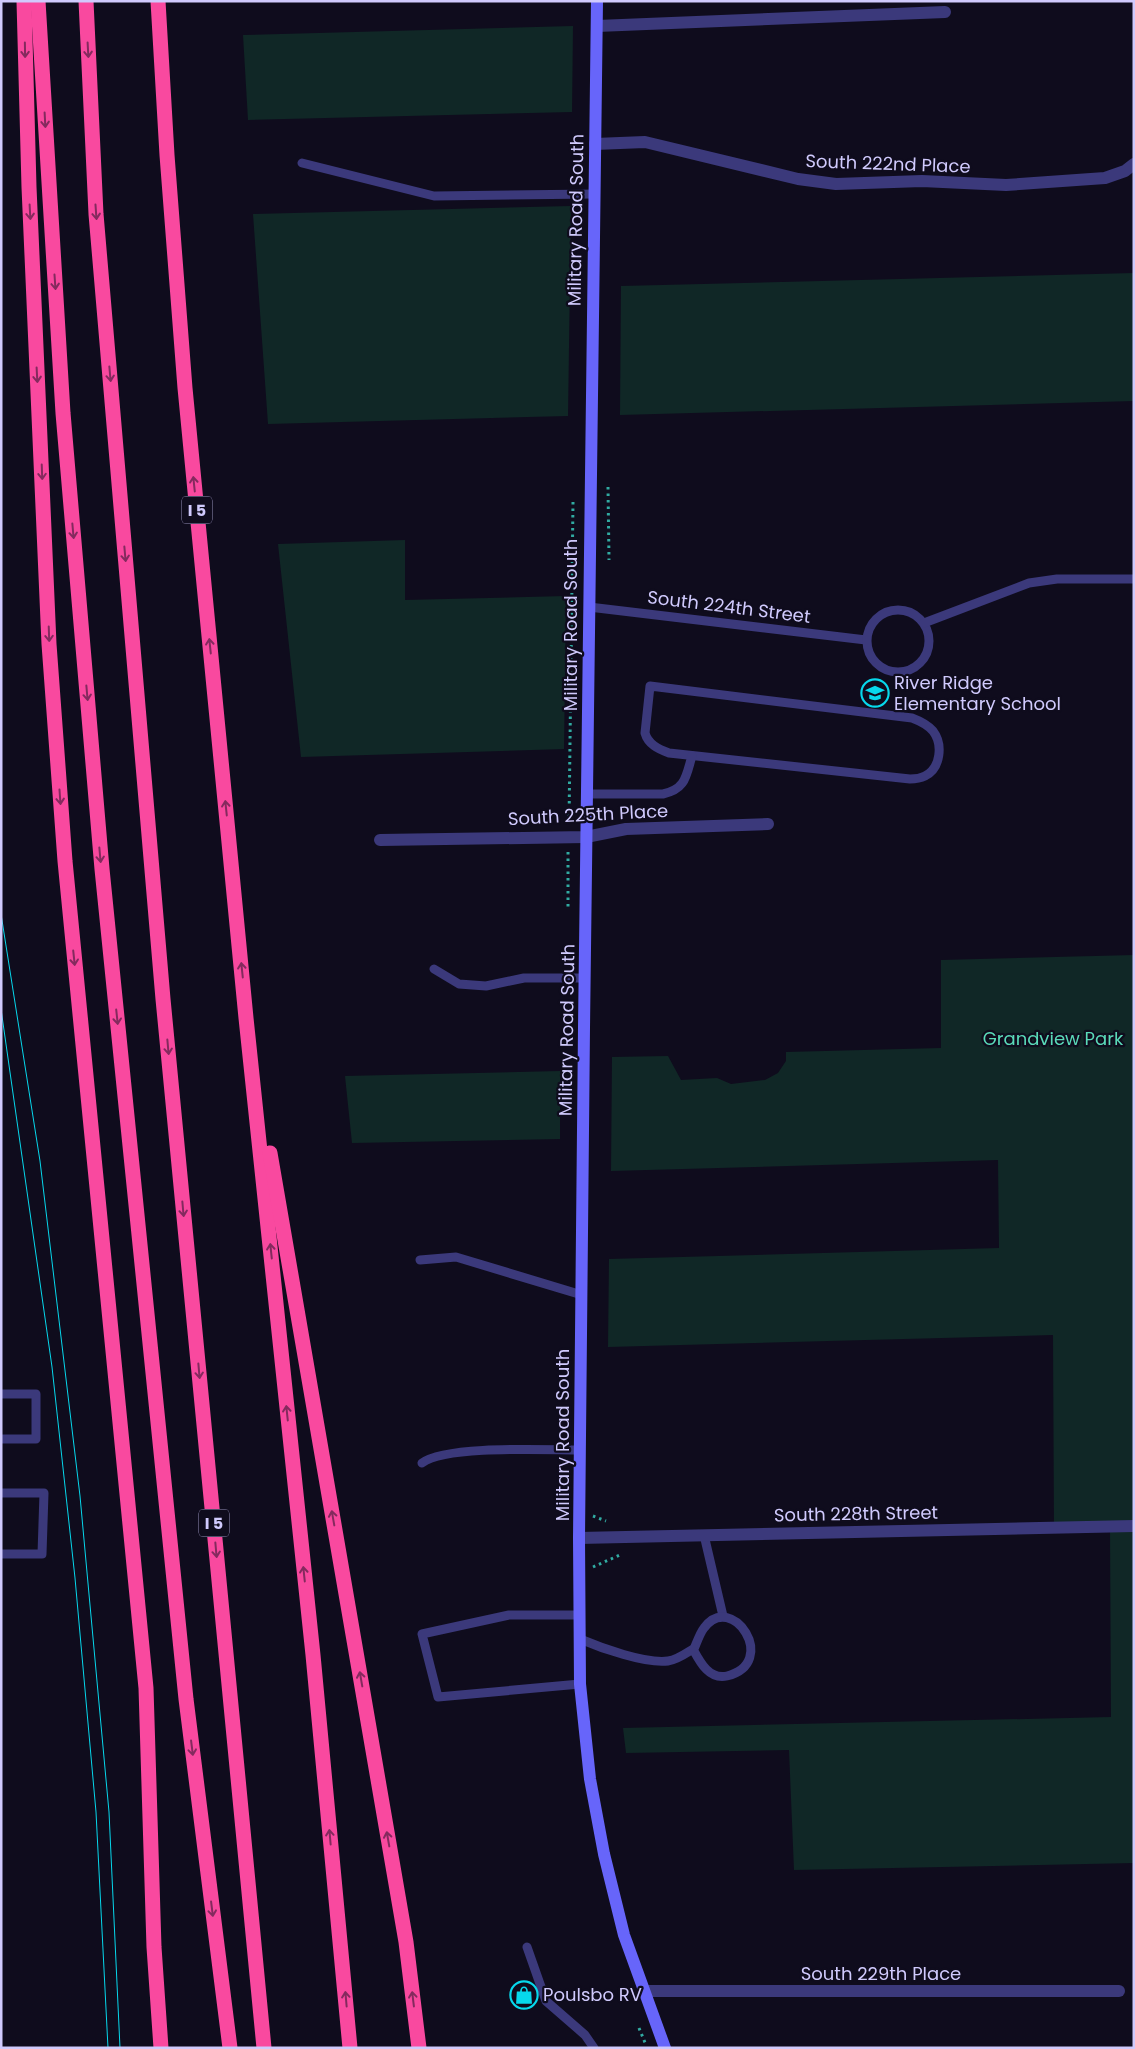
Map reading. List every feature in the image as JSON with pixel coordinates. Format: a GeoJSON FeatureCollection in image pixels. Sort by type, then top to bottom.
{"type":"FeatureCollection","features":[{"type":"Feature","properties":{"kind":"highway"},"geometry":{"type":"LineString","coordinates":[[24,1],[29,187],[50,654],[65,861],[146,1688],[154,1946],[161,2048]]}},
{"type":"Feature","properties":{"kind":"highway"},"geometry":{"type":"LineString","coordinates":[[38,1],[63,413],[102,870],[186,1699],[230,2048]]}},
{"type":"Feature","properties":{"kind":"highway","name":"I 5"},"geometry":{"type":"LineString","coordinates":[[86,1],[96,214],[163,999],[264,2048]]}},
{"type":"Feature","properties":{"kind":"highway","name":"I 5"},"geometry":{"type":"LineString","coordinates":[[158,1],[167,155],[185,388],[246,1018],[313,1655],[350,2048]]}},
{"type":"Feature","properties":{"kind":"highway"},"geometry":{"type":"LineString","coordinates":[[246,1018],[404,1932],[418,2048]]}},
{"type":"Feature","properties":{"kind":"main road","name":"Military Road South"},"geometry":{"type":"LineString","coordinates":[[597,1],[588,607],[579,1538],[580,1684],[590,1780],[604,1854],[624,1935],[665,2048]]}},
{"type":"Feature","properties":{"kind":"street"},"geometry":{"type":"LineString","coordinates":[[596,26],[945,12]]}},
{"type":"Feature","properties":{"kind":"street","name":"South 222nd Place"},"geometry":{"type":"LineString","coordinates":[[595,144],[645,142],[798,179],[836,184],[922,181],[1006,186],[1105,178],[1125,172],[1134,164]]}},
{"type":"Feature","properties":{"kind":"street","name":"South 225th Place"},"geometry":{"type":"LineString","coordinates":[[380,840],[586,837],[626,829],[768,824]]}},
{"type":"Feature","properties":{"kind":"street","name":"South 228th Street"},"geometry":{"type":"LineString","coordinates":[[579,1538],[1134,1526]]}},
{"type":"Feature","properties":{"kind":"street","name":"South 229th Place"},"geometry":{"type":"LineString","coordinates":[[643,1991],[1119,1991]]}},
{"type":"Feature","properties":{"kind":"lane"},"geometry":{"type":"LineString","coordinates":[[302,163],[434,196],[594,194]]}},
{"type":"Feature","properties":{"kind":"lane"},"geometry":{"type":"LineString","coordinates":[[924,624],[1029,583],[1057,579],[1134,579]]}},
{"type":"Feature","properties":{"kind":"lane","name":"South 224th Street"},"geometry":{"type":"LineString","coordinates":[[588,607],[866,640]]}},
{"type":"Feature","properties":{"kind":"lane"},"geometry":{"type":"LineString","coordinates":[[899,610],[917,616],[924,624],[928,632],[929,642],[927,653],[921,662],[902,672],[891,672],[881,668],[873,660],[868,651],[866,640],[873,622],[880,615],[889,611],[899,610]]}},
{"type":"Feature","properties":{"kind":"lane"},"geometry":{"type":"LineString","coordinates":[[650,686],[912,718],[924,723],[932,730],[937,739],[939,749],[934,770],[924,777],[910,779],[692,756],[659,750],[646,738],[650,686]]}},
{"type":"Feature","properties":{"kind":"lane"},"geometry":{"type":"LineString","coordinates":[[587,794],[663,794],[672,792],[681,786],[692,756]]}},
{"type":"Feature","properties":{"kind":"lane"},"geometry":{"type":"LineString","coordinates":[[434,969],[459,984],[486,986],[524,978],[585,978]]}},
{"type":"Feature","properties":{"kind":"lane"},"geometry":{"type":"LineString","coordinates":[[420,1260],[456,1257],[582,1295]]}},
{"type":"Feature","properties":{"kind":"lane"},"geometry":{"type":"LineString","coordinates":[[1,1394],[36,1394],[36,1439],[1,1439]]}},
{"type":"Feature","properties":{"kind":"lane"},"geometry":{"type":"LineString","coordinates":[[422,1463],[430,1457],[474,1450],[580,1450]]}},
{"type":"Feature","properties":{"kind":"lane"},"geometry":{"type":"LineString","coordinates":[[1,1493],[44,1493],[42,1554],[1,1554]]}},
{"type":"Feature","properties":{"kind":"lane"},"geometry":{"type":"LineString","coordinates":[[704,1535],[723,1616]]}},
{"type":"Feature","properties":{"kind":"lane"},"geometry":{"type":"LineString","coordinates":[[579,1614],[509,1615],[422,1634],[438,1697],[580,1684]]}},
{"type":"Feature","properties":{"kind":"lane"},"geometry":{"type":"LineString","coordinates":[[580,1640],[655,1662],[670,1661],[693,1650],[704,1628],[714,1619],[723,1616],[732,1619],[748,1635],[751,1647],[749,1660],[742,1669],[735,1674],[722,1677],[712,1674],[703,1666],[693,1650]]}},
{"type":"Feature","properties":{"kind":"lane"},"geometry":{"type":"LineString","coordinates":[[527,1948],[546,2001],[585,2035],[594,2048]]}},
{"type":"Feature","properties":{"kind":"green space"},"geometry":{"type":"Polygon","coordinates":[[[573,26],[572,112],[248,120],[243,35],[573,26]]]}},
{"type":"Feature","properties":{"kind":"green space"},"geometry":{"type":"Polygon","coordinates":[[[571,206],[568,416],[268,424],[253,214],[571,206]]]}},
{"type":"Feature","properties":{"kind":"green space"},"geometry":{"type":"Polygon","coordinates":[[[1134,273],[1134,401],[620,415],[621,286],[1134,273]]]}},
{"type":"Feature","properties":{"kind":"green space"},"geometry":{"type":"Polygon","coordinates":[[[405,540],[405,600],[566,596],[564,749],[301,757],[278,544],[405,540]]]}},
{"type":"Feature","properties":{"kind":"green space","name":"Grandview Park"},"geometry":{"type":"Polygon","coordinates":[[[1134,955],[1134,1863],[794,1870],[789,1750],[626,1753],[623,1728],[1111,1717],[1110,1529],[1054,1530],[1053,1335],[608,1347],[609,1259],[999,1248],[998,1160],[611,1171],[612,1057],[668,1056],[681,1080],[717,1078],[731,1084],[765,1080],[778,1073],[786,1061],[786,1052],[941,1048],[941,960],[1134,955]]]}},
{"type":"Feature","properties":{"kind":"green space"},"geometry":{"type":"Polygon","coordinates":[[[560,1071],[560,1139],[352,1143],[345,1076],[560,1071]]]}},
{"type":"Feature","properties":{"kind":"tram line"},"geometry":{"type":"LineString","coordinates":[[1,914],[40,1161],[80,1496],[109,1812],[120,2048]]}},
{"type":"Feature","properties":{"kind":"tram line"},"geometry":{"type":"LineString","coordinates":[[1,1009],[52,1367],[75,1578],[96,1812],[108,2048]]}},
{"type":"Feature","properties":{"kind":"place","name":"River Ridge Elementary School"},"geometry":{"type":"Point","coordinates":[875,693]}},
{"type":"Feature","properties":{"kind":"place","name":"Poulsbo RV"},"geometry":{"type":"Point","coordinates":[524,1995]}}]}
